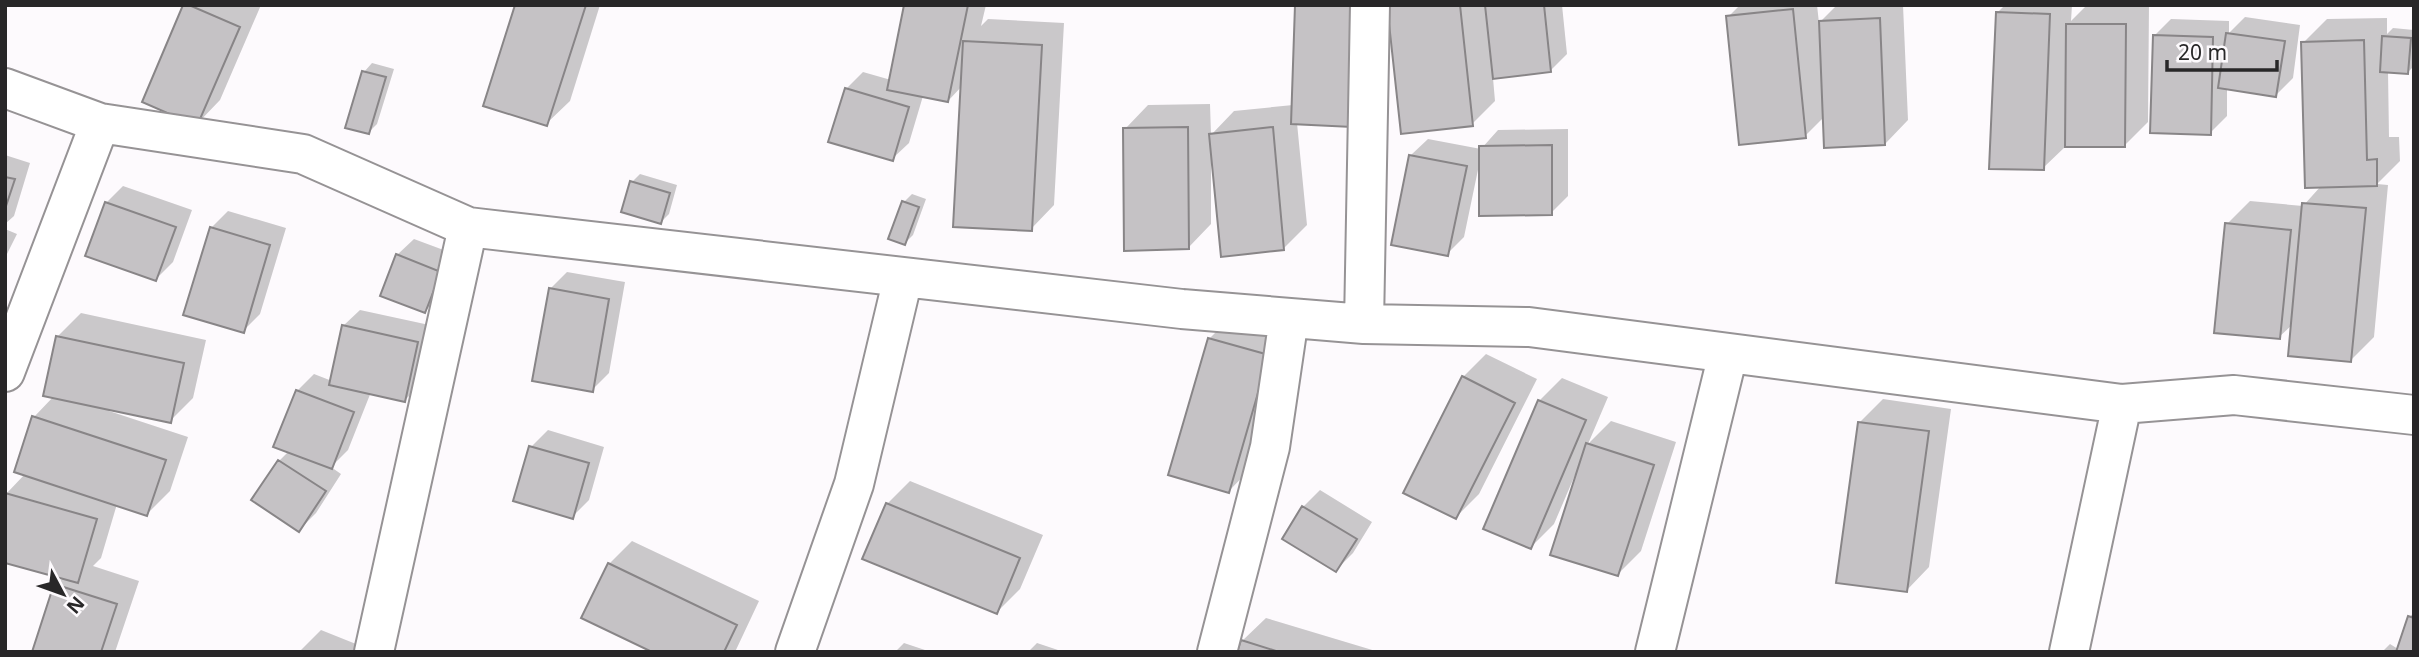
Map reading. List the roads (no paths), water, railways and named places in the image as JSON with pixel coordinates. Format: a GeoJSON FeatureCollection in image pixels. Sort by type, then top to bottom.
{"type":"FeatureCollection","features":[{"type":"Feature","properties":{"kind":"street"},"geometry":{"type":"LineString","coordinates":[[1364,324],[1370,5]]}},
{"type":"Feature","properties":{"kind":"street"},"geometry":{"type":"LineString","coordinates":[[5,88],[100,123],[303,154],[468,227],[1182,309],[1364,324],[1529,327],[2122,404],[2234,395],[2414,415]]}},
{"type":"Feature","properties":{"kind":"street"},"geometry":{"type":"LineString","coordinates":[[5,372],[100,123]]}},
{"type":"Feature","properties":{"kind":"street"},"geometry":{"type":"LineString","coordinates":[[374,652],[468,227]]}},
{"type":"Feature","properties":{"kind":"street"},"geometry":{"type":"LineString","coordinates":[[795,652],[854,484],[903,278]]}},
{"type":"Feature","properties":{"kind":"street"},"geometry":{"type":"LineString","coordinates":[[1217,652],[1270,447],[1289,318]]}},
{"type":"Feature","properties":{"kind":"street"},"geometry":{"type":"LineString","coordinates":[[1655,652],[1728,354]]}},
{"type":"Feature","properties":{"kind":"street"},"geometry":{"type":"LineString","coordinates":[[2069,652],[2122,404]]}}]}
